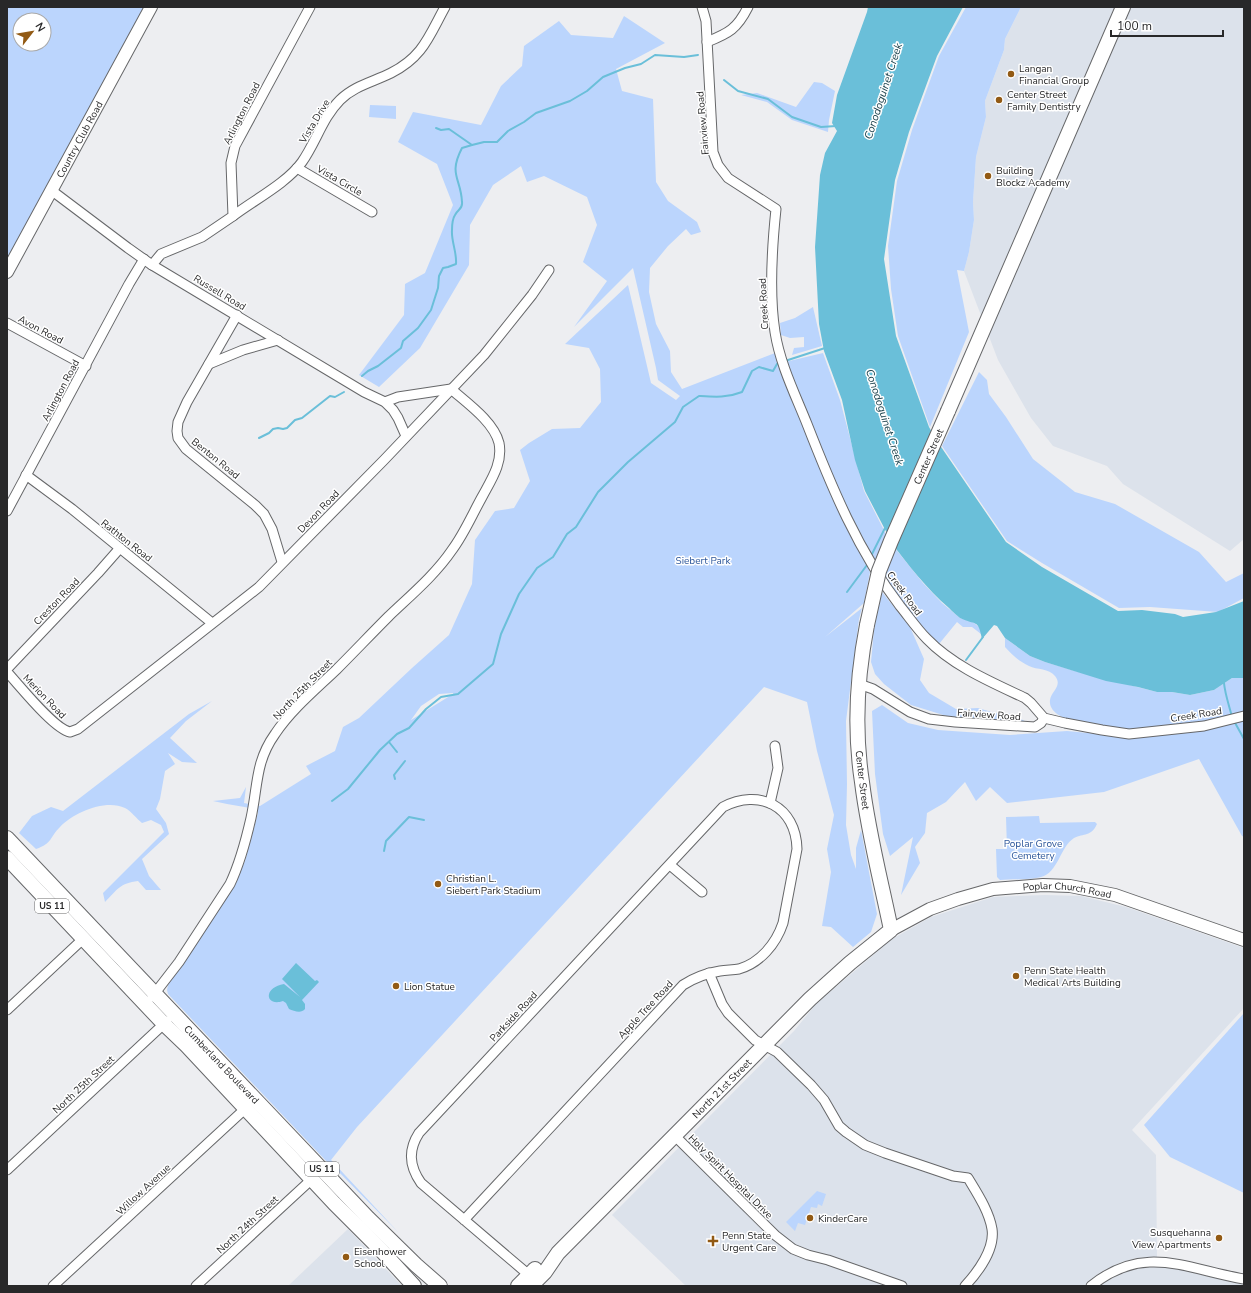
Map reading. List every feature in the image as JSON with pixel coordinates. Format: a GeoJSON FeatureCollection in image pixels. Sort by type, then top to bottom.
{"type":"FeatureCollection","features":[{"type":"Feature","properties":{"kind":"main road","name":"Center Street"},"geometry":{"type":"LineString","coordinates":[[891,930],[861,780],[858,731],[859,684],[866,625],[880,571],[889,547],[999,290],[1123,7]]}},
{"type":"Feature","properties":{"kind":"main road","name":"Cumberland Boulevard"},"geometry":{"type":"LineString","coordinates":[[7,839],[263,1106],[368,1218],[416,1265],[440,1286]]}},
{"type":"Feature","properties":{"kind":"main road","name":"Cumberland Boulevard"},"geometry":{"type":"LineString","coordinates":[[7,858],[414,1286]]}},
{"type":"Feature","properties":{"kind":"main road","name":"North 21st Street"},"geometry":{"type":"LineString","coordinates":[[518,1286],[530,1280],[538,1266],[558,1253],[834,976],[891,930]]}},
{"type":"Feature","properties":{"kind":"main road"},"geometry":{"type":"LineString","coordinates":[[204,1064],[222,1073],[247,1099],[263,1106]]}},
{"type":"Feature","properties":{"kind":"main road"},"geometry":{"type":"LineString","coordinates":[[382,1251],[423,1286]]}},
{"type":"Feature","properties":{"kind":"street","name":"Country Club Road"},"geometry":{"type":"LineString","coordinates":[[7,272],[151,7]]}},
{"type":"Feature","properties":{"kind":"street","name":"Arlington Road"},"geometry":{"type":"LineString","coordinates":[[233,216],[230,181],[231,163],[235,146],[310,7]]}},
{"type":"Feature","properties":{"kind":"street","name":"Vista Drive"},"geometry":{"type":"LineString","coordinates":[[233,216],[282,182],[297,168],[325,121],[339,101],[352,90],[390,73],[411,60],[426,44],[445,7]]}},
{"type":"Feature","properties":{"kind":"street","name":"Fairview Road"},"geometry":{"type":"LineString","coordinates":[[702,7],[706,21],[711,130],[713,152],[716,162],[728,178],[776,209],[774,232]]}},
{"type":"Feature","properties":{"kind":"street"},"geometry":{"type":"LineString","coordinates":[[707,42],[726,35],[731,31],[748,7]]}},
{"type":"Feature","properties":{"kind":"street","name":"Vista Circle"},"geometry":{"type":"LineString","coordinates":[[297,168],[372,212]]}},
{"type":"Feature","properties":{"kind":"street","name":"Russell Road"},"geometry":{"type":"LineString","coordinates":[[51,190],[152,265],[364,392],[385,402],[398,418],[406,436]]}},
{"type":"Feature","properties":{"kind":"street"},"geometry":{"type":"LineString","coordinates":[[152,265],[158,257],[167,251],[202,237],[233,216]]}},
{"type":"Feature","properties":{"kind":"street","name":"Creek Road"},"geometry":{"type":"LineString","coordinates":[[774,232],[772,288],[775,331],[780,356],[820,458],[869,561],[914,625],[927,639],[957,663],[1025,698],[1032,703],[1044,718],[1088,728],[1129,734],[1204,726],[1238,718]]}},
{"type":"Feature","properties":{"kind":"street","name":"Arlington Road"},"geometry":{"type":"LineString","coordinates":[[7,511],[129,284],[144,259]]}},
{"type":"Feature","properties":{"kind":"street","name":"Devon Road"},"geometry":{"type":"LineString","coordinates":[[70,732],[78,729],[259,587],[484,355],[532,295],[549,270]]}},
{"type":"Feature","properties":{"kind":"street","name":"Benton Road"},"geometry":{"type":"LineString","coordinates":[[237,315],[182,412],[178,422],[178,438],[186,449],[255,504],[264,514],[272,529],[282,562]]}},
{"type":"Feature","properties":{"kind":"street","name":"Avon Road"},"geometry":{"type":"LineString","coordinates":[[7,323],[86,366]]}},
{"type":"Feature","properties":{"kind":"street"},"geometry":{"type":"LineString","coordinates":[[209,364],[243,350],[278,340]]}},
{"type":"Feature","properties":{"kind":"street"},"geometry":{"type":"LineString","coordinates":[[385,402],[398,397],[451,389]]}},
{"type":"Feature","properties":{"kind":"street","name":"North 25th Street"},"geometry":{"type":"LineString","coordinates":[[145,1004],[155,994],[180,962],[230,884],[236,872],[241,859],[251,818],[258,773],[268,745],[280,727],[303,702],[420,587],[444,561],[457,543],[496,469],[500,456],[496,435],[482,417],[451,389]]}},
{"type":"Feature","properties":{"kind":"street","name":"Rathton Road"},"geometry":{"type":"LineString","coordinates":[[26,475],[50,492],[212,623]]}},
{"type":"Feature","properties":{"kind":"street","name":"Creston Road"},"geometry":{"type":"LineString","coordinates":[[7,669],[120,548]]}},
{"type":"Feature","properties":{"kind":"street","name":"Merion Road"},"geometry":{"type":"LineString","coordinates":[[7,672],[53,721],[62,729],[70,732]]}},
{"type":"Feature","properties":{"kind":"street","name":"Fairview Road"},"geometry":{"type":"LineString","coordinates":[[859,684],[873,689],[910,712],[929,719],[1034,727],[1041,724],[1044,718]]}},
{"type":"Feature","properties":{"kind":"street"},"geometry":{"type":"LineString","coordinates":[[770,803],[778,768],[775,746]]}},
{"type":"Feature","properties":{"kind":"street","name":"Parkside Road"},"geometry":{"type":"LineString","coordinates":[[530,1280],[421,1183],[412,1166],[412,1148],[415,1140],[419,1133],[723,807],[747,799],[756,799],[770,803]]}},
{"type":"Feature","properties":{"kind":"street","name":"Apple Tree Road"},"geometry":{"type":"LineString","coordinates":[[464,1220],[677,991],[690,980],[709,973],[739,969],[754,962],[768,950],[780,932],[795,864],[797,840],[793,825],[788,817],[780,809],[770,803]]}},
{"type":"Feature","properties":{"kind":"street"},"geometry":{"type":"LineString","coordinates":[[670,865],[702,892]]}},
{"type":"Feature","properties":{"kind":"street","name":"Poplar Church Road"},"geometry":{"type":"LineString","coordinates":[[891,930],[918,915],[958,899],[993,889],[1043,885],[1070,886],[1115,895],[1244,940]]}},
{"type":"Feature","properties":{"kind":"street"},"geometry":{"type":"LineString","coordinates":[[7,1010],[83,939]]}},
{"type":"Feature","properties":{"kind":"street"},"geometry":{"type":"LineString","coordinates":[[709,973],[724,1009],[755,1040],[777,1052],[811,1085],[824,1100],[840,1126],[852,1138],[865,1145],[906,1161],[953,1176],[968,1178],[989,1218],[992,1230],[990,1246],[983,1264],[977,1274],[965,1286]]}},
{"type":"Feature","properties":{"kind":"street","name":"North 25th Street"},"geometry":{"type":"LineString","coordinates":[[7,1170],[175,1014]]}},
{"type":"Feature","properties":{"kind":"street","name":"Willow Avenue"},"geometry":{"type":"LineString","coordinates":[[53,1286],[246,1108]]}},
{"type":"Feature","properties":{"kind":"street","name":"Holy Spirit Hospital Drive"},"geometry":{"type":"LineString","coordinates":[[675,1136],[775,1234],[793,1249],[902,1286]]}},
{"type":"Feature","properties":{"kind":"street","name":"North 24th Street"},"geometry":{"type":"LineString","coordinates":[[196,1286],[312,1179]]}},
{"type":"Feature","properties":{"kind":"street"},"geometry":{"type":"LineString","coordinates":[[1091,1286],[1106,1275],[1118,1269],[1148,1262],[1167,1262],[1244,1279]]}},
{"type":"Feature","properties":{"kind":"shaded area"},"geometry":{"type":"Polygon","coordinates":[[[1021,7],[1244,7],[1244,539],[1230,551],[1123,484],[1107,466],[1053,446],[1031,418],[998,360],[964,271],[969,252],[974,220],[973,202],[976,157],[986,117],[985,101],[1004,50],[1005,39],[1021,7]]]}},
{"type":"Feature","properties":{"kind":"shaded area"},"geometry":{"type":"Polygon","coordinates":[[[1045,895],[1081,896],[1126,907],[1244,948],[1244,1008],[1132,1130],[1156,1155],[1157,1257],[1136,1258],[1122,1262],[1101,1272],[1084,1286],[686,1286],[612,1215],[794,1031],[816,1004],[892,939],[931,917],[993,897],[1045,895]]]}},
{"type":"Feature","properties":{"kind":"shaded area","name":"Eisenhower School"},"geometry":{"type":"Polygon","coordinates":[[[348,1229],[402,1286],[288,1286],[348,1229]]]}},
{"type":"Feature","properties":{"kind":"shaded area"},"geometry":{"type":"Polygon","coordinates":[[[1158,1266],[1244,1282],[1244,1286],[1098,1286],[1112,1277],[1130,1270],[1158,1266]]]}},
{"type":"Feature","properties":{"kind":"green space"},"geometry":{"type":"Polygon","coordinates":[[[7,7],[149,7],[7,266],[7,7]]]}},
{"type":"Feature","properties":{"kind":"green space"},"geometry":{"type":"Polygon","coordinates":[[[966,7],[1021,7],[1005,39],[1004,50],[985,101],[986,117],[976,157],[973,202],[974,220],[969,252],[964,271],[957,270],[969,332],[930,427],[898,336],[891,289],[888,246],[897,181],[912,130],[939,56],[966,7]]]}},
{"type":"Feature","properties":{"kind":"green space","name":"Siebert Park"},"geometry":{"type":"Polygon","coordinates":[[[624,16],[665,43],[616,69],[622,91],[653,99],[656,182],[668,201],[697,222],[701,232],[691,235],[686,229],[668,246],[650,268],[649,292],[656,324],[670,351],[671,372],[682,389],[775,353],[785,384],[837,507],[870,572],[864,603],[825,637],[862,608],[859,619],[846,721],[846,825],[851,855],[856,869],[856,848],[861,830],[877,914],[871,932],[853,947],[831,927],[822,926],[831,872],[827,849],[834,815],[817,751],[807,702],[764,687],[357,1127],[331,1160],[399,1233],[329,1162],[328,1163],[168,994],[167,990],[168,985],[231,890],[245,861],[258,813],[256,809],[213,801],[240,798],[246,787],[244,803],[260,806],[311,774],[306,766],[335,751],[343,727],[359,718],[449,635],[472,584],[475,540],[495,511],[514,508],[530,481],[520,450],[552,429],[580,428],[601,402],[600,369],[589,348],[565,344],[628,285],[651,383],[676,400],[680,396],[658,380],[633,268],[574,327],[607,281],[583,262],[597,225],[587,197],[544,176],[527,182],[521,166],[493,185],[470,225],[469,265],[420,348],[379,387],[359,375],[404,315],[405,284],[425,273],[453,205],[437,164],[398,142],[413,112],[481,125],[501,86],[522,66],[524,46],[559,21],[571,35],[613,38],[624,16]],[[439,694],[421,706],[411,720],[453,694],[439,694]]]}},
{"type":"Feature","properties":{"kind":"green space"},"geometry":{"type":"Polygon","coordinates":[[[814,82],[822,83],[835,91],[828,132],[792,120],[767,102],[741,95],[757,93],[796,107],[814,82]]]}},
{"type":"Feature","properties":{"kind":"green space"},"geometry":{"type":"Polygon","coordinates":[[[370,105],[396,106],[396,119],[369,117],[370,105]]]}},
{"type":"Feature","properties":{"kind":"green space"},"geometry":{"type":"Polygon","coordinates":[[[813,307],[822,346],[792,355],[794,348],[804,347],[804,337],[790,338],[781,335],[780,323],[795,318],[813,307]]]}},
{"type":"Feature","properties":{"kind":"green space"},"geometry":{"type":"Polygon","coordinates":[[[823,353],[840,400],[864,491],[890,542],[923,583],[942,603],[960,618],[973,622],[981,629],[981,634],[972,627],[963,627],[957,622],[939,644],[912,615],[888,583],[867,548],[848,512],[831,474],[785,362],[823,353]]]}},
{"type":"Feature","properties":{"kind":"green space"},"geometry":{"type":"Polygon","coordinates":[[[979,372],[987,380],[989,394],[1033,459],[1075,492],[1115,504],[1199,552],[1226,582],[1244,573],[1244,598],[1218,612],[1150,607],[1119,608],[1007,541],[942,446],[979,372]]]}},
{"type":"Feature","properties":{"kind":"green space"},"geometry":{"type":"Polygon","coordinates":[[[882,592],[910,627],[924,659],[920,680],[929,693],[956,709],[978,708],[995,713],[1008,713],[1029,723],[953,718],[911,705],[884,684],[875,674],[871,662],[874,630],[882,592]]]}},
{"type":"Feature","properties":{"kind":"green space"},"geometry":{"type":"Polygon","coordinates":[[[1005,638],[1030,656],[1045,662],[1157,692],[1172,692],[1190,695],[1214,690],[1232,678],[1244,678],[1244,837],[1242,836],[1199,759],[1104,792],[1007,803],[990,787],[976,801],[965,782],[946,802],[927,813],[925,833],[915,847],[920,863],[901,895],[913,837],[890,856],[883,834],[875,774],[872,711],[882,705],[908,723],[938,730],[1010,735],[1067,731],[1129,737],[1130,731],[1082,724],[1059,715],[1052,708],[1050,700],[1058,683],[1055,676],[1046,670],[1032,667],[1019,660],[1005,647],[1005,638]]]}},
{"type":"Feature","properties":{"kind":"green space"},"geometry":{"type":"Polygon","coordinates":[[[212,701],[186,721],[170,738],[197,763],[182,762],[168,753],[175,764],[165,771],[160,799],[156,809],[166,823],[169,834],[142,859],[149,876],[161,890],[146,890],[138,881],[127,883],[119,888],[105,902],[103,893],[164,832],[161,825],[151,820],[142,823],[125,808],[109,805],[100,806],[91,808],[73,816],[60,827],[45,845],[36,849],[19,833],[32,816],[51,807],[63,811],[189,714],[212,701]]]}},
{"type":"Feature","properties":{"kind":"green space","name":"Poplar Grove Cemetery"},"geometry":{"type":"Polygon","coordinates":[[[1039,816],[1040,823],[1095,822],[1097,824],[1090,833],[1074,838],[1069,842],[1047,875],[1032,879],[1000,880],[997,877],[996,849],[1007,849],[1006,817],[1039,816]]]}},
{"type":"Feature","properties":{"kind":"green space"},"geometry":{"type":"Polygon","coordinates":[[[1244,1013],[1244,1193],[1170,1157],[1144,1125],[1244,1013]]]}},
{"type":"Feature","properties":{"kind":"green space"},"geometry":{"type":"Polygon","coordinates":[[[817,1191],[826,1194],[822,1206],[818,1204],[817,1208],[811,1207],[805,1225],[798,1223],[795,1231],[786,1222],[817,1191]]]}},
{"type":"Feature","properties":{"kind":"water","name":"Conodoguinet Creek"},"geometry":{"type":"Polygon","coordinates":[[[868,7],[963,7],[937,56],[909,132],[895,180],[884,259],[896,336],[929,427],[934,436],[891,541],[865,491],[855,460],[842,400],[824,351],[819,324],[815,247],[820,175],[825,153],[837,131],[832,123],[837,95],[868,7]]]}},
{"type":"Feature","properties":{"kind":"water"},"geometry":{"type":"Polygon","coordinates":[[[935,438],[1006,542],[1042,567],[1118,611],[1142,610],[1175,614],[1183,617],[1216,612],[1244,601],[1244,678],[1232,678],[1214,690],[1190,695],[1172,692],[1157,692],[1106,681],[1030,656],[1005,638],[997,626],[994,625],[982,639],[978,625],[960,618],[941,601],[918,576],[891,542],[935,438]]]}},
{"type":"Feature","properties":{"kind":"water"},"geometry":{"type":"Polygon","coordinates":[[[296,963],[315,981],[317,980],[319,982],[302,1000],[305,1004],[305,1009],[299,1012],[289,1009],[283,1001],[273,1001],[269,996],[272,989],[284,984],[300,997],[282,979],[296,963]]]}},
{"type":"Feature","properties":{"kind":"waterway"},"geometry":{"type":"LineString","coordinates":[[436,128],[441,130],[449,129],[472,145],[484,142],[497,142],[508,131],[536,113],[570,101],[587,91],[603,77],[625,68],[641,64],[655,55],[684,57],[698,55]]}},
{"type":"Feature","properties":{"kind":"waterway"},"geometry":{"type":"LineString","coordinates":[[724,80],[738,91],[768,99],[792,117],[821,127],[836,126]]}},
{"type":"Feature","properties":{"kind":"waterway"},"geometry":{"type":"LineString","coordinates":[[362,376],[378,366],[401,348],[403,341],[418,328],[431,310],[438,288],[439,276],[443,268],[456,264],[456,255],[452,238],[452,226],[454,216],[461,208],[462,204],[456,176],[456,164],[462,148],[472,145]]}},
{"type":"Feature","properties":{"kind":"waterway"},"geometry":{"type":"LineString","coordinates":[[785,361],[825,348]]}},
{"type":"Feature","properties":{"kind":"waterway"},"geometry":{"type":"LineString","coordinates":[[332,801],[348,789],[380,750],[397,734],[409,728],[426,709],[441,697],[458,694],[493,664],[501,634],[519,594],[537,568],[553,557],[567,534],[576,527],[598,492],[628,462],[675,422],[683,407],[699,396],[716,397],[742,392],[752,371],[759,367],[773,371],[779,363]]}},
{"type":"Feature","properties":{"kind":"waterway"},"geometry":{"type":"LineString","coordinates":[[259,438],[269,433],[273,429],[287,428],[295,420],[302,418],[330,396],[335,397],[344,392]]}},
{"type":"Feature","properties":{"kind":"waterway"},"geometry":{"type":"LineString","coordinates":[[871,556],[885,528]]}},
{"type":"Feature","properties":{"kind":"waterway"},"geometry":{"type":"LineString","coordinates":[[847,592],[867,565]]}},
{"type":"Feature","properties":{"kind":"waterway"},"geometry":{"type":"LineString","coordinates":[[966,660],[983,637]]}},
{"type":"Feature","properties":{"kind":"waterway"},"geometry":{"type":"LineString","coordinates":[[1224,683],[1232,717]]}},
{"type":"Feature","properties":{"kind":"waterway"},"geometry":{"type":"LineString","coordinates":[[1234,721],[1244,739]]}},
{"type":"Feature","properties":{"kind":"waterway"},"geometry":{"type":"LineString","coordinates":[[389,742],[397,752]]}},
{"type":"Feature","properties":{"kind":"waterway"},"geometry":{"type":"LineString","coordinates":[[395,779],[394,775],[405,761]]}},
{"type":"Feature","properties":{"kind":"waterway"},"geometry":{"type":"LineString","coordinates":[[384,851],[386,841],[409,817],[424,820]]}},
{"type":"Feature","properties":{"kind":"place","name":"Langan Financial Group"},"geometry":{"type":"Point","coordinates":[1011,74]}},
{"type":"Feature","properties":{"kind":"place","name":"Center Street Family Dentistry"},"geometry":{"type":"Point","coordinates":[999,100]}},
{"type":"Feature","properties":{"kind":"place","name":"Building Blockz Academy"},"geometry":{"type":"Point","coordinates":[988,176]}},
{"type":"Feature","properties":{"kind":"place","name":"Christian L. Siebert Park Stadium"},"geometry":{"type":"Point","coordinates":[438,884]}},
{"type":"Feature","properties":{"kind":"place","name":"Penn State Health Medical Arts Building"},"geometry":{"type":"Point","coordinates":[1016,976]}},
{"type":"Feature","properties":{"kind":"place","name":"Lion Statue"},"geometry":{"type":"Point","coordinates":[396,986]}},
{"type":"Feature","properties":{"kind":"place","name":"KinderCare"},"geometry":{"type":"Point","coordinates":[810,1218]}},
{"type":"Feature","properties":{"kind":"place","name":"Susquehanna View Apartments"},"geometry":{"type":"Point","coordinates":[1219,1238]}},
{"type":"Feature","properties":{"kind":"place","name":"Penn State Urgent Care"},"geometry":{"type":"Point","coordinates":[713,1241]}},
{"type":"Feature","properties":{"kind":"place","name":"Eisenhower School"},"geometry":{"type":"Point","coordinates":[346,1257]}}]}
